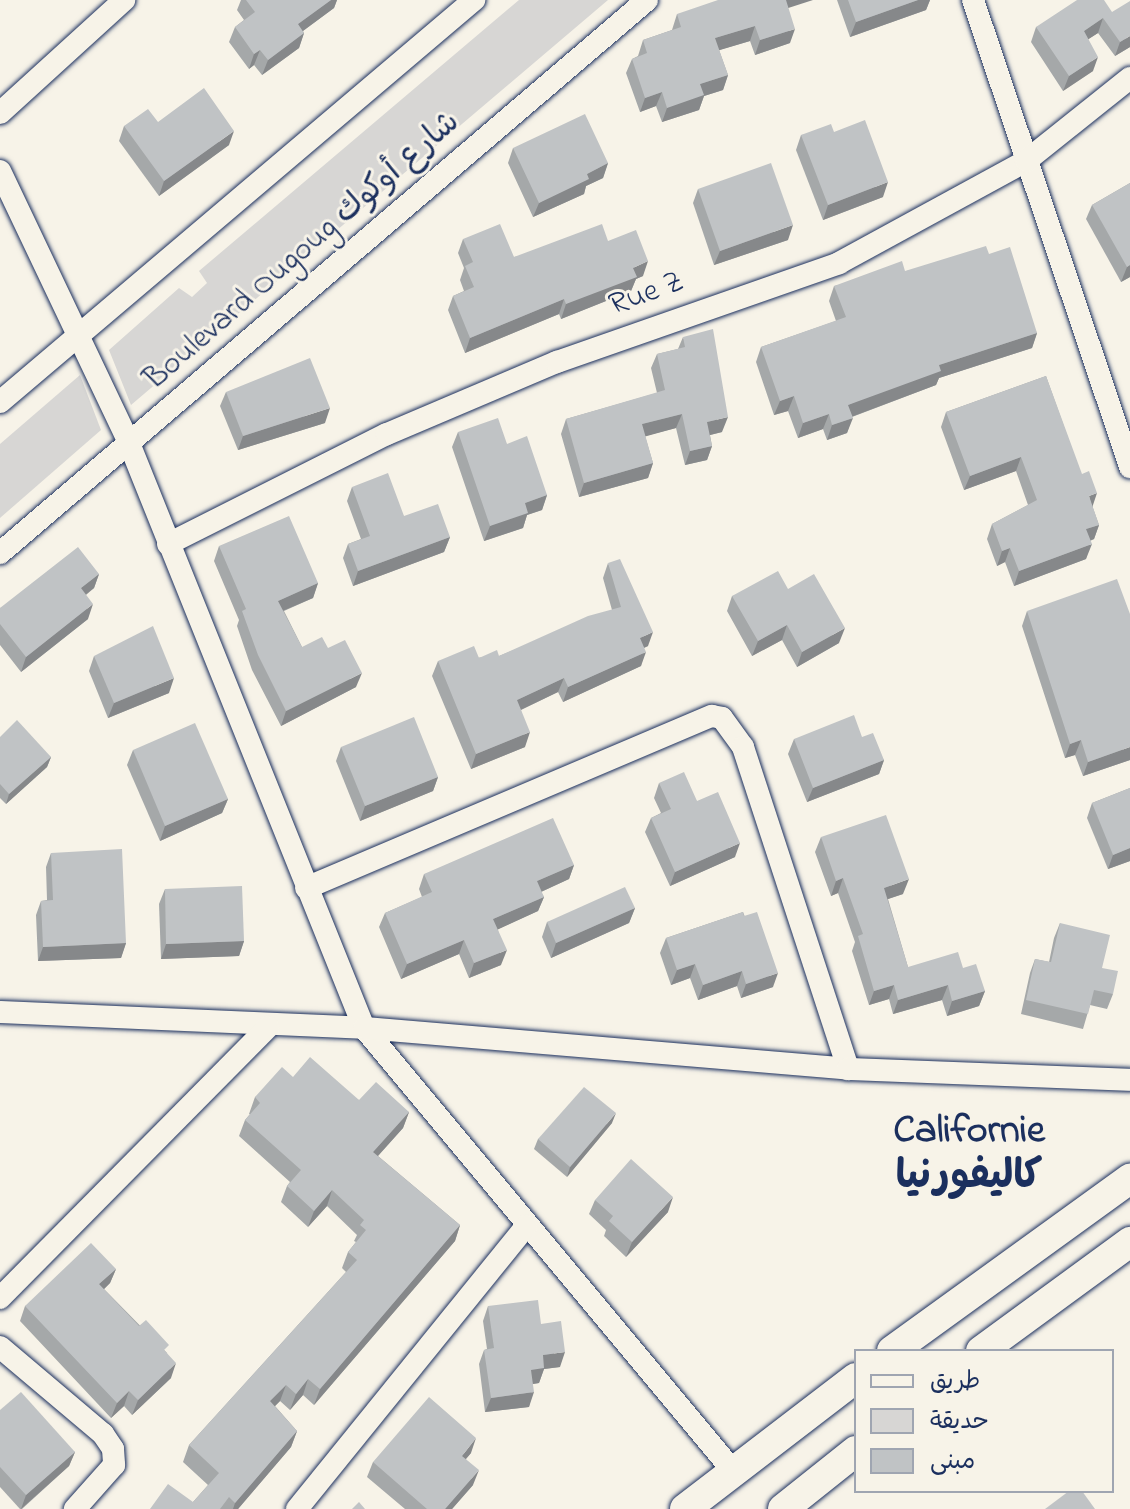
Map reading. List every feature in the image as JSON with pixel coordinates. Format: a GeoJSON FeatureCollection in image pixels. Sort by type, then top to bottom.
{"type":"FeatureCollection","features":[{"type":"Feature","properties":{"kind":"main road"},"geometry":{"type":"LineString","coordinates":[[895,1349],[1130,1179]]}},
{"type":"Feature","properties":{"kind":"main road"},"geometry":{"type":"LineString","coordinates":[[984,1349],[1130,1242]]}},
{"type":"Feature","properties":{"kind":"main road"},"geometry":{"type":"LineString","coordinates":[[685,1509],[854,1380]]}},
{"type":"Feature","properties":{"kind":"main road"},"geometry":{"type":"LineString","coordinates":[[783,1509],[854,1453]]}},
{"type":"Feature","properties":{"kind":"street"},"geometry":{"type":"LineString","coordinates":[[0,113],[124,0]]}},
{"type":"Feature","properties":{"kind":"street"},"geometry":{"type":"LineString","coordinates":[[0,402],[474,0]]}},
{"type":"Feature","properties":{"kind":"street","name":"Boulevard Ougoug شارع أوكوك"},"geometry":{"type":"LineString","coordinates":[[0,553],[647,0]]}},
{"type":"Feature","properties":{"kind":"street"},"geometry":{"type":"LineString","coordinates":[[973,0],[1129,461]]}},
{"type":"Feature","properties":{"kind":"street","name":"Rue Z"},"geometry":{"type":"LineString","coordinates":[[168,544],[387,434],[557,362],[839,263],[1026,161],[1130,78]]}},
{"type":"Feature","properties":{"kind":"street"},"geometry":{"type":"LineString","coordinates":[[0,171],[129,443],[364,1028],[734,1472]]}},
{"type":"Feature","properties":{"kind":"street"},"geometry":{"type":"LineString","coordinates":[[306,888],[704,719],[722,718],[743,747],[848,1069]]}},
{"type":"Feature","properties":{"kind":"street"},"geometry":{"type":"LineString","coordinates":[[0,1012],[268,1027],[364,1028],[848,1069],[1130,1080]]}},
{"type":"Feature","properties":{"kind":"street"},"geometry":{"type":"LineString","coordinates":[[0,1298],[268,1027]]}},
{"type":"Feature","properties":{"kind":"street"},"geometry":{"type":"LineString","coordinates":[[297,1509],[526,1226]]}},
{"type":"Feature","properties":{"kind":"street"},"geometry":{"type":"LineString","coordinates":[[0,1347],[103,1434],[113,1449],[114,1465],[75,1509]]}},
{"type":"Feature","properties":{"kind":"green space"},"geometry":{"type":"Polygon","coordinates":[[[519,0],[608,0],[131,405],[109,350],[179,288],[192,297],[207,283],[199,271],[519,0]]]}},
{"type":"Feature","properties":{"kind":"green space"},"geometry":{"type":"Polygon","coordinates":[[[80,375],[101,430],[0,518],[0,444],[80,375]]]}},
{"type":"Feature","properties":{"kind":"building"},"geometry":{"type":"Polygon","coordinates":[[[246,0],[331,0],[298,24],[304,33],[268,60],[260,50],[254,54],[235,27],[255,12],[246,0]]]}},
{"type":"Feature","properties":{"kind":"building"},"geometry":{"type":"Polygon","coordinates":[[[718,0],[786,0],[795,29],[760,40],[755,26],[715,38],[728,75],[700,84],[704,95],[667,108],[662,92],[645,98],[632,59],[647,53],[643,40],[681,27],[677,14],[718,0]]]}},
{"type":"Feature","properties":{"kind":"building"},"geometry":{"type":"Polygon","coordinates":[[[848,0],[918,0],[856,22],[848,0]]]}},
{"type":"Feature","properties":{"kind":"building"},"geometry":{"type":"Polygon","coordinates":[[[1077,0],[1104,0],[1112,12],[1130,1],[1130,36],[1120,42],[1103,18],[1084,31],[1098,57],[1069,76],[1036,27],[1077,0]]]}},
{"type":"Feature","properties":{"kind":"building"},"geometry":{"type":"Polygon","coordinates":[[[204,88],[234,131],[164,181],[124,126],[148,109],[158,122],[204,88]]]}},
{"type":"Feature","properties":{"kind":"building"},"geometry":{"type":"Polygon","coordinates":[[[585,114],[608,163],[587,174],[589,179],[539,203],[513,148],[585,114]]]}},
{"type":"Feature","properties":{"kind":"building"},"geometry":{"type":"Polygon","coordinates":[[[865,120],[888,182],[828,205],[801,135],[831,124],[834,132],[865,120]]]}},
{"type":"Feature","properties":{"kind":"building"},"geometry":{"type":"Polygon","coordinates":[[[771,163],[793,225],[720,251],[698,189],[771,163]]]}},
{"type":"Feature","properties":{"kind":"building"},"geometry":{"type":"Polygon","coordinates":[[[1130,183],[1130,265],[1127,267],[1092,205],[1130,183]]]}},
{"type":"Feature","properties":{"kind":"building"},"geometry":{"type":"Polygon","coordinates":[[[500,224],[514,257],[602,224],[608,241],[636,230],[648,261],[633,268],[637,277],[566,304],[564,299],[470,338],[453,296],[474,287],[465,266],[473,262],[463,239],[500,224]]]}},
{"type":"Feature","properties":{"kind":"building"},"geometry":{"type":"Polygon","coordinates":[[[986,246],[989,254],[1010,247],[1037,333],[939,365],[941,371],[848,405],[853,418],[832,425],[829,414],[803,423],[794,396],[780,401],[761,347],[846,317],[834,286],[902,261],[905,271],[986,246]]]}},
{"type":"Feature","properties":{"kind":"building"},"geometry":{"type":"Polygon","coordinates":[[[713,329],[728,417],[707,422],[712,446],[690,451],[682,414],[642,424],[653,463],[584,483],[566,419],[665,390],[657,354],[685,347],[683,337],[713,329]]]}},
{"type":"Feature","properties":{"kind":"building"},"geometry":{"type":"Polygon","coordinates":[[[310,358],[330,408],[243,436],[226,392],[310,358]]]}},
{"type":"Feature","properties":{"kind":"building"},"geometry":{"type":"Polygon","coordinates":[[[1046,376],[1082,474],[1089,471],[1097,493],[1089,496],[1099,525],[1086,529],[1092,544],[1019,571],[1010,548],[1002,551],[992,524],[1037,500],[1021,457],[970,476],[946,412],[1046,376]]]}},
{"type":"Feature","properties":{"kind":"building"},"geometry":{"type":"Polygon","coordinates":[[[498,418],[507,444],[527,436],[547,495],[525,503],[528,513],[490,526],[458,432],[498,418]]]}},
{"type":"Feature","properties":{"kind":"building"},"geometry":{"type":"Polygon","coordinates":[[[388,473],[404,516],[438,504],[450,537],[358,571],[348,544],[370,536],[352,487],[388,473]]]}},
{"type":"Feature","properties":{"kind":"building"},"geometry":{"type":"Polygon","coordinates":[[[289,516],[318,583],[278,601],[302,647],[322,637],[328,648],[345,640],[362,673],[286,711],[258,655],[242,611],[246,609],[219,546],[289,516]]]}},
{"type":"Feature","properties":{"kind":"building"},"geometry":{"type":"Polygon","coordinates":[[[78,547],[99,574],[81,588],[93,604],[26,657],[0,624],[0,608],[78,547]]]}},
{"type":"Feature","properties":{"kind":"building"},"geometry":{"type":"Polygon","coordinates":[[[620,559],[653,632],[640,638],[646,652],[568,687],[564,678],[517,700],[530,732],[476,754],[438,661],[474,646],[479,658],[497,650],[499,656],[588,616],[621,607],[608,563],[620,559]]]}},
{"type":"Feature","properties":{"kind":"building"},"geometry":{"type":"Polygon","coordinates":[[[778,571],[788,589],[814,574],[845,628],[802,652],[787,625],[758,641],[732,596],[778,571]]]}},
{"type":"Feature","properties":{"kind":"building"},"geometry":{"type":"Polygon","coordinates":[[[1117,579],[1130,614],[1130,747],[1088,762],[1081,740],[1070,744],[1027,611],[1117,579]]]}},
{"type":"Feature","properties":{"kind":"building"},"geometry":{"type":"Polygon","coordinates":[[[153,626],[174,678],[114,703],[94,656],[153,626]]]}},
{"type":"Feature","properties":{"kind":"building"},"geometry":{"type":"Polygon","coordinates":[[[854,715],[862,737],[873,733],[884,760],[813,788],[794,739],[854,715]]]}},
{"type":"Feature","properties":{"kind":"building"},"geometry":{"type":"Polygon","coordinates":[[[414,717],[438,777],[365,806],[341,747],[414,717]]]}},
{"type":"Feature","properties":{"kind":"building"},"geometry":{"type":"Polygon","coordinates":[[[17,720],[51,757],[9,794],[0,784],[0,737],[17,720]]]}},
{"type":"Feature","properties":{"kind":"building"},"geometry":{"type":"Polygon","coordinates":[[[195,723],[228,799],[165,826],[133,750],[195,723]]]}},
{"type":"Feature","properties":{"kind":"building"},"geometry":{"type":"Polygon","coordinates":[[[684,772],[697,801],[718,792],[740,843],[675,872],[651,818],[671,809],[659,783],[684,772]]]}},
{"type":"Feature","properties":{"kind":"building"},"geometry":{"type":"Polygon","coordinates":[[[1130,788],[1130,848],[1113,855],[1092,803],[1130,788]]]}},
{"type":"Feature","properties":{"kind":"building"},"geometry":{"type":"Polygon","coordinates":[[[886,815],[909,879],[884,888],[908,967],[958,952],[963,968],[976,964],[985,991],[952,1001],[948,985],[898,1000],[894,985],[874,991],[858,936],[863,934],[843,878],[836,881],[821,837],[886,815]]]}},
{"type":"Feature","properties":{"kind":"building"},"geometry":{"type":"Polygon","coordinates":[[[553,818],[574,865],[537,881],[544,897],[493,919],[507,950],[474,963],[464,940],[407,964],[385,913],[432,892],[424,874],[553,818]]]}},
{"type":"Feature","properties":{"kind":"building"},"geometry":{"type":"Polygon","coordinates":[[[122,849],[126,943],[43,947],[41,901],[53,900],[51,853],[122,849]]]}},
{"type":"Feature","properties":{"kind":"building"},"geometry":{"type":"Polygon","coordinates":[[[242,886],[244,941],[166,944],[165,889],[242,886]]]}},
{"type":"Feature","properties":{"kind":"building"},"geometry":{"type":"Polygon","coordinates":[[[625,887],[635,908],[556,943],[547,922],[625,887]]]}},
{"type":"Feature","properties":{"kind":"building"},"geometry":{"type":"Polygon","coordinates":[[[743,912],[744,916],[757,912],[778,973],[746,984],[742,971],[703,985],[695,964],[677,970],[666,938],[743,912]]]}},
{"type":"Feature","properties":{"kind":"building"},"geometry":{"type":"Polygon","coordinates":[[[1060,923],[1110,935],[1102,968],[1118,971],[1113,994],[1094,990],[1088,1014],[1026,1000],[1035,959],[1051,962],[1060,923]]]}},
{"type":"Feature","properties":{"kind":"building"},"geometry":{"type":"Polygon","coordinates":[[[310,1057],[359,1100],[376,1082],[409,1112],[373,1152],[460,1225],[320,1389],[308,1379],[296,1394],[286,1385],[270,1401],[297,1431],[235,1503],[229,1497],[220,1509],[150,1509],[168,1484],[193,1502],[219,1473],[189,1445],[357,1260],[348,1252],[366,1230],[360,1225],[364,1220],[332,1190],[314,1211],[287,1186],[301,1170],[245,1120],[260,1103],[255,1097],[282,1067],[293,1077],[310,1057]]]}},
{"type":"Feature","properties":{"kind":"building"},"geometry":{"type":"Polygon","coordinates":[[[584,1087],[616,1113],[570,1167],[538,1139],[584,1087]]]}},
{"type":"Feature","properties":{"kind":"building"},"geometry":{"type":"Polygon","coordinates":[[[631,1159],[673,1197],[632,1242],[609,1221],[613,1216],[595,1200],[631,1159]]]}},
{"type":"Feature","properties":{"kind":"building"},"geometry":{"type":"Polygon","coordinates":[[[91,1243],[116,1269],[99,1284],[139,1326],[146,1320],[169,1345],[164,1350],[176,1363],[138,1400],[129,1391],[117,1403],[25,1306],[91,1243]]]}},
{"type":"Feature","properties":{"kind":"building"},"geometry":{"type":"Polygon","coordinates":[[[538,1300],[541,1324],[561,1321],[565,1352],[543,1355],[544,1368],[531,1370],[534,1392],[491,1398],[484,1350],[494,1348],[488,1306],[538,1300]]]}},
{"type":"Feature","properties":{"kind":"building"},"geometry":{"type":"Polygon","coordinates":[[[21,1392],[75,1452],[26,1495],[0,1467],[0,1410],[21,1392]]]}},
{"type":"Feature","properties":{"kind":"building"},"geometry":{"type":"Polygon","coordinates":[[[429,1397],[476,1438],[462,1456],[479,1470],[445,1509],[427,1509],[373,1462],[429,1397]]]}},
{"type":"Feature","properties":{"kind":"building"},"geometry":{"type":"Polygon","coordinates":[[[1066,1493],[1083,1493],[1095,1509],[1045,1509],[1066,1493]]]}},
{"type":"Feature","properties":{"kind":"building"},"geometry":{"type":"Polygon","coordinates":[[[359,1502],[365,1509],[352,1509],[359,1502]]]}},
{"type":"Feature","properties":{"kind":"district","name":"Californie كاليفورنيا"},"geometry":{"type":"Point","coordinates":[969,1155]}}]}
